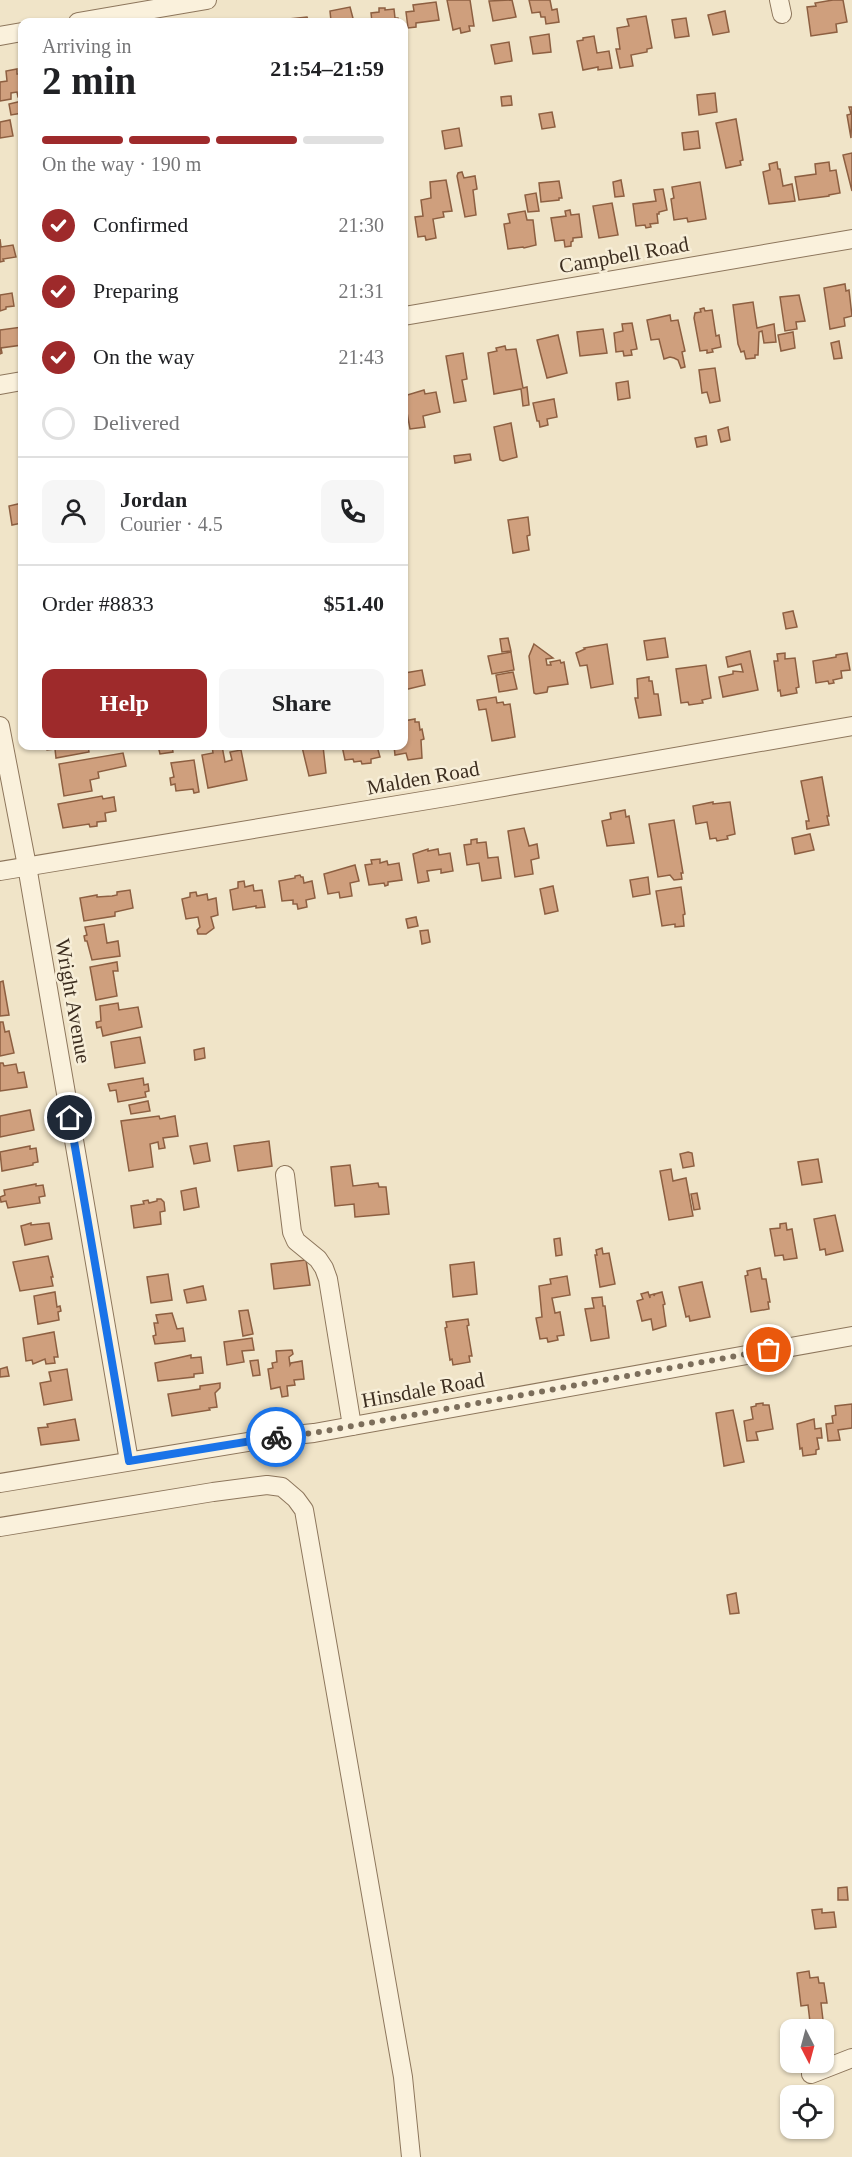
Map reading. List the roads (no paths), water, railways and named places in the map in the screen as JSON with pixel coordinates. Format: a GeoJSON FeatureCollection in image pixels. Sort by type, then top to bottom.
{"type":"FeatureCollection","features":[{"type":"Feature","properties":{"kind":"street"},"geometry":{"type":"LineString","coordinates":[[101,18],[207,0]]}},
{"type":"Feature","properties":{"kind":"street"},"geometry":{"type":"LineString","coordinates":[[0,36],[18,33]]}},
{"type":"Feature","properties":{"kind":"street","name":"Campbell Road"},"geometry":{"type":"LineString","coordinates":[[408,315],[852,239]]}},
{"type":"Feature","properties":{"kind":"street"},"geometry":{"type":"LineString","coordinates":[[0,385],[18,382]]}},
{"type":"Feature","properties":{"kind":"street","name":"Wright Avenue"},"geometry":{"type":"LineString","coordinates":[[0,726],[27,866],[129,1461]]}},
{"type":"Feature","properties":{"kind":"street","name":"Malden Road"},"geometry":{"type":"LineString","coordinates":[[0,871],[452,796],[852,726]]}},
{"type":"Feature","properties":{"kind":"street"},"geometry":{"type":"LineString","coordinates":[[285,1175],[292,1232],[296,1241],[318,1259],[327,1279],[352,1426]]}},
{"type":"Feature","properties":{"kind":"street","name":"Hinsdale Road"},"geometry":{"type":"LineString","coordinates":[[0,1483],[352,1426],[852,1336]]}},
{"type":"Feature","properties":{"kind":"street"},"geometry":{"type":"LineString","coordinates":[[0,1527],[267,1485],[282,1487],[297,1499],[304,1510],[404,2077],[411,2157]]}},
{"type":"Feature","properties":{"kind":"street"},"geometry":{"type":"LineString","coordinates":[[834,2065],[852,2058]]}}]}
